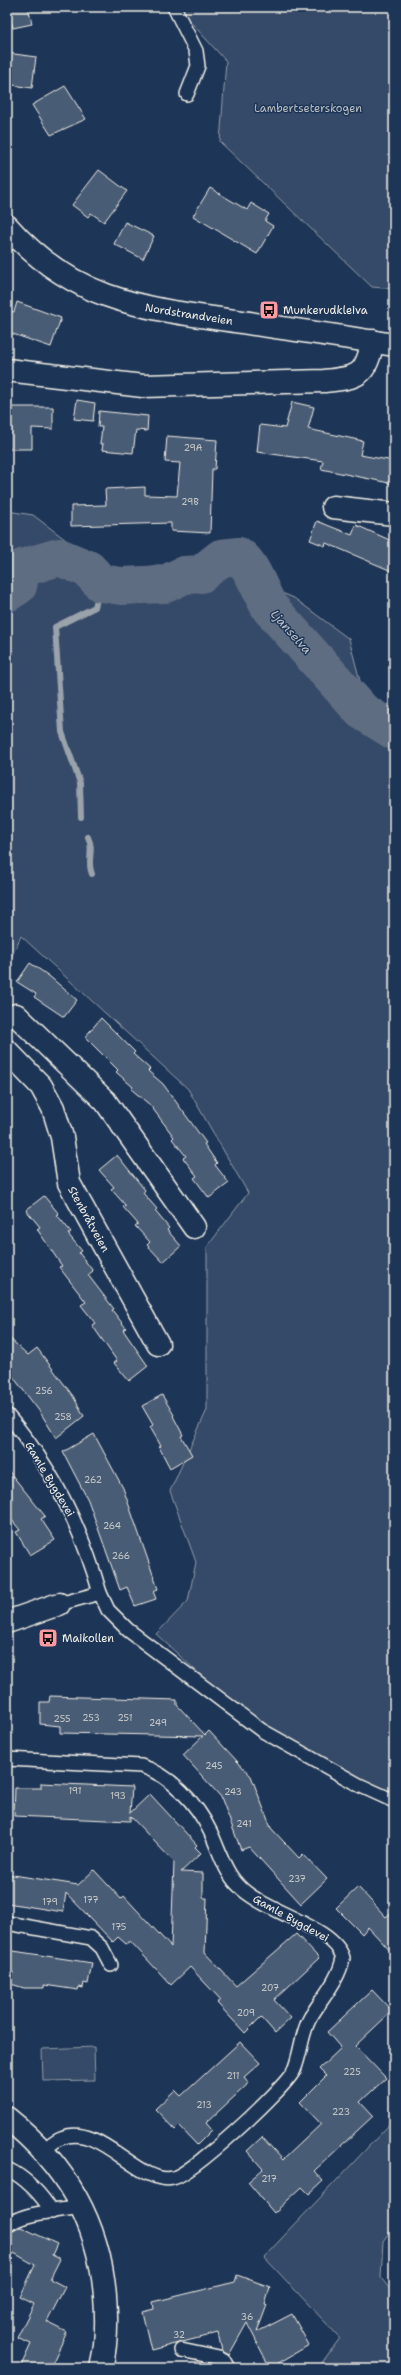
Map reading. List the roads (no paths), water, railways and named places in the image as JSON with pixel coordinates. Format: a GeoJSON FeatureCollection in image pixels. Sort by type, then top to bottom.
{"type":"FeatureCollection","features":[{"type":"Feature","properties":{"kind":"street","name":"Nordstrandveien"},"geometry":{"type":"LineString","coordinates":[[10,236],[51,267],[73,281],[118,301],[174,313],[394,345]]}},
{"type":"Feature","properties":{"kind":"street"},"geometry":{"type":"LineString","coordinates":[[7,370],[143,386],[324,381],[351,378],[363,370],[368,363],[373,341]]}},
{"type":"Feature","properties":{"kind":"street"},"geometry":{"type":"LineString","coordinates":[[333,507],[394,514]]}},
{"type":"Feature","properties":{"kind":"street"},"geometry":{"type":"LineString","coordinates":[[16,1015],[105,1101],[194,1227]]}},
{"type":"Feature","properties":{"kind":"street","name":"Stenbråtveien"},"geometry":{"type":"LineString","coordinates":[[7,1051],[41,1086],[52,1108],[62,1137],[69,1183],[158,1344]]}},
{"type":"Feature","properties":{"kind":"street"},"geometry":{"type":"LineString","coordinates":[[41,1086],[67,1064]]}},
{"type":"Feature","properties":{"kind":"street"},"geometry":{"type":"LineString","coordinates":[[7,1622],[59,1604]]}},
{"type":"Feature","properties":{"kind":"street"},"geometry":{"type":"LineString","coordinates":[[7,2118],[44,2150],[82,2207],[93,2235],[103,2280],[106,2326],[100,2368]]}},
{"type":"Feature","properties":{"kind":"lane"},"geometry":{"type":"LineString","coordinates":[[174,7],[183,22],[196,51],[198,66],[187,94]]}},
{"type":"Feature","properties":{"kind":"lane","name":"Gamle Bygdevei"},"geometry":{"type":"LineString","coordinates":[[7,1415],[22,1432],[71,1511],[88,1551],[100,1593],[108,1610],[128,1630],[261,1730],[359,1785],[394,1801]]}},
{"type":"Feature","properties":{"kind":"lane"},"geometry":{"type":"LineString","coordinates":[[59,1604],[100,1593]]}},
{"type":"Feature","properties":{"kind":"lane","name":"Gamle Bygdevei"},"geometry":{"type":"LineString","coordinates":[[7,1759],[141,1766],[157,1771],[169,1780],[195,1807],[210,1831],[218,1852],[237,1885],[254,1899],[326,1935],[338,1945],[343,1958],[337,1974],[309,2020],[293,2071],[280,2090],[216,2147],[186,2171],[173,2178],[158,2178],[147,2174],[122,2155],[78,2135],[59,2138],[44,2150]]}},
{"type":"Feature","properties":{"kind":"lane"},"geometry":{"type":"LineString","coordinates":[[7,1923],[91,1938],[102,1948],[111,1965]]}},
{"type":"Feature","properties":{"kind":"lane"},"geometry":{"type":"LineString","coordinates":[[7,2169],[18,2174],[46,2202],[52,2212]]}},
{"type":"Feature","properties":{"kind":"lane"},"geometry":{"type":"LineString","coordinates":[[8,2223],[52,2212],[82,2207]]}},
{"type":"Feature","properties":{"kind":"lane"},"geometry":{"type":"LineString","coordinates":[[181,2350],[219,2358],[224,2361],[228,2368]]}},
{"type":"Feature","properties":{"kind":"waterway","name":"Ljanselva"},"geometry":{"type":"LineString","coordinates":[[7,593],[18,586],[22,568],[59,557],[88,569],[101,583],[122,586],[165,584],[184,575],[201,574],[221,558],[239,556],[248,566],[270,608],[362,711],[394,731]]}},
{"type":"Feature","properties":{"kind":"waterway"},"geometry":{"type":"LineString","coordinates":[[81,817],[80,783],[62,732],[55,627],[95,607],[101,583]]}},
{"type":"Feature","properties":{"kind":"waterway"},"geometry":{"type":"LineString","coordinates":[[88,837],[91,847],[90,869],[92,874]]}},
{"type":"Feature","properties":{"kind":"place","name":"Munkerudkleiva"},"geometry":{"type":"Point","coordinates":[269,310]}},
{"type":"Feature","properties":{"kind":"place","name":"Maikollen"},"geometry":{"type":"Point","coordinates":[48,1638]}},
{"type":"Feature","properties":{"kind":"park label","name":"Lambertseterskogen"},"geometry":{"type":"Point","coordinates":[308,108]}}]}
